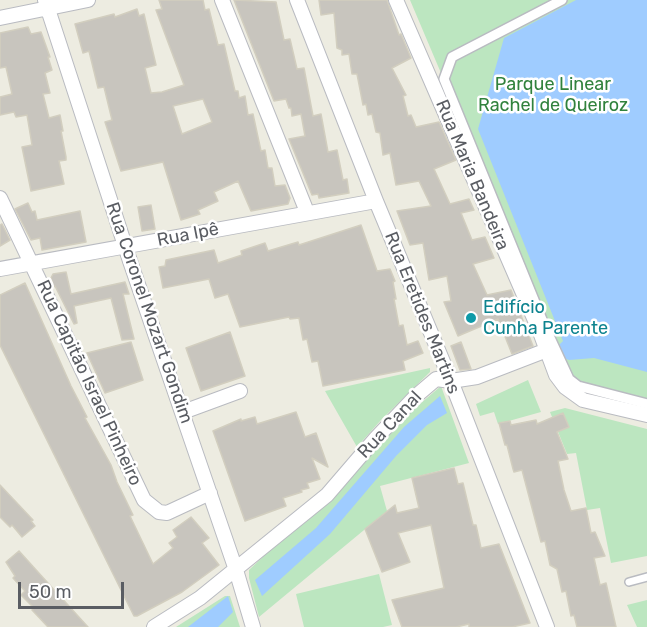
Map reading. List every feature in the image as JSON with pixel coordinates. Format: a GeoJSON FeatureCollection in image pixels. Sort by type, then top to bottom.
{"type":"FeatureCollection","features":[{"type":"Feature","properties":{"kind":"street"},"geometry":{"type":"LineString","coordinates":[[0,18],[46,4],[88,0]]}},
{"type":"Feature","properties":{"kind":"street"},"geometry":{"type":"LineString","coordinates":[[222,0],[307,212]]}},
{"type":"Feature","properties":{"kind":"street","name":"Rua Eretides Martins"},"geometry":{"type":"LineString","coordinates":[[297,0],[376,201],[451,381],[547,627]]}},
{"type":"Feature","properties":{"kind":"street","name":"Rua Maria Bandeira"},"geometry":{"type":"LineString","coordinates":[[396,0],[547,350]]}},
{"type":"Feature","properties":{"kind":"street"},"geometry":{"type":"LineString","coordinates":[[562,0],[452,57],[444,79],[545,327],[569,379],[578,386],[647,404]]}},
{"type":"Feature","properties":{"kind":"street","name":"Rua Coronel Mozart Gondim"},"geometry":{"type":"LineString","coordinates":[[46,4],[236,570],[253,627]]}},
{"type":"Feature","properties":{"kind":"street","name":"Rua Capitão Israel Pinheiro"},"geometry":{"type":"LineString","coordinates":[[0,198],[33,263],[144,500],[159,512],[167,513],[210,493]]}},
{"type":"Feature","properties":{"kind":"street","name":"Rua Ipê"},"geometry":{"type":"LineString","coordinates":[[0,269],[376,201]]}},
{"type":"Feature","properties":{"kind":"street"},"geometry":{"type":"LineString","coordinates":[[547,350],[556,375],[573,395],[583,400],[647,415]]}},
{"type":"Feature","properties":{"kind":"street","name":"Rua Canal"},"geometry":{"type":"LineString","coordinates":[[154,627],[200,598],[327,495],[360,455],[436,378],[451,381],[477,377],[547,350]]}},
{"type":"Feature","properties":{"kind":"street"},"geometry":{"type":"LineString","coordinates":[[183,412],[240,391]]}},
{"type":"Feature","properties":{"kind":"lane"},"geometry":{"type":"LineString","coordinates":[[628,582],[647,577]]}},
{"type":"Feature","properties":{"kind":"green space","name":"Parque Linear Rachel de Queiroz"},"geometry":{"type":"Polygon","coordinates":[[[410,0],[647,0],[647,404],[572,382],[410,0]]]}},
{"type":"Feature","properties":{"kind":"green space"},"geometry":{"type":"Polygon","coordinates":[[[430,368],[430,372],[357,447],[325,391],[430,368]]]}},
{"type":"Feature","properties":{"kind":"green space"},"geometry":{"type":"Polygon","coordinates":[[[528,380],[541,412],[498,424],[494,412],[480,416],[476,404],[528,380]]]}},
{"type":"Feature","properties":{"kind":"green space"},"geometry":{"type":"Polygon","coordinates":[[[441,386],[469,463],[380,486],[387,511],[259,617],[249,570],[366,459],[407,415],[441,386]]]}},
{"type":"Feature","properties":{"kind":"green space"},"geometry":{"type":"Polygon","coordinates":[[[565,408],[647,429],[647,556],[611,563],[600,508],[587,510],[576,453],[567,454],[550,412],[565,408]]]}},
{"type":"Feature","properties":{"kind":"green space"},"geometry":{"type":"Polygon","coordinates":[[[379,574],[392,625],[304,627],[296,594],[379,574]]]}},
{"type":"Feature","properties":{"kind":"green space"},"geometry":{"type":"Polygon","coordinates":[[[225,596],[230,596],[240,627],[176,627],[225,596]]]}},
{"type":"Feature","properties":{"kind":"green space"},"geometry":{"type":"Polygon","coordinates":[[[647,600],[647,627],[637,627],[627,605],[647,600]]]}},
{"type":"Feature","properties":{"kind":"water","name":"Parque Linear Rachel de Queiroz"},"geometry":{"type":"Polygon","coordinates":[[[576,0],[647,0],[647,372],[594,358],[569,360],[564,358],[559,345],[563,341],[478,129],[504,38],[576,0]]]}},
{"type":"Feature","properties":{"kind":"water"},"geometry":{"type":"Polygon","coordinates":[[[440,396],[447,413],[427,425],[396,456],[330,534],[262,596],[255,580],[316,528],[404,427],[440,396]]]}},
{"type":"Feature","properties":{"kind":"water"},"geometry":{"type":"Polygon","coordinates":[[[228,596],[233,612],[218,627],[188,627],[228,596]]]}},
{"type":"Feature","properties":{"kind":"building"},"geometry":{"type":"Polygon","coordinates":[[[159,0],[203,0],[205,10],[209,9],[218,45],[224,44],[235,91],[238,91],[239,98],[245,96],[248,115],[253,114],[261,151],[265,150],[268,168],[272,168],[275,186],[285,185],[290,198],[288,204],[251,211],[238,181],[214,192],[218,201],[198,210],[200,214],[181,220],[163,162],[121,171],[105,122],[112,120],[104,87],[98,88],[89,51],[83,53],[75,24],[114,14],[115,17],[137,9],[139,16],[144,14],[156,65],[145,68],[151,93],[162,92],[184,85],[156,10],[162,9],[159,0]],[[203,99],[173,106],[182,134],[212,122],[203,99]]]}},
{"type":"Feature","properties":{"kind":"building"},"geometry":{"type":"Polygon","coordinates":[[[234,0],[276,2],[284,40],[290,39],[297,69],[304,68],[313,116],[321,114],[328,152],[337,150],[343,180],[347,179],[349,193],[319,198],[318,194],[312,195],[289,139],[305,136],[301,114],[292,116],[286,99],[274,101],[234,0]]]}},
{"type":"Feature","properties":{"kind":"building"},"geometry":{"type":"Polygon","coordinates":[[[319,0],[387,0],[399,35],[401,34],[411,58],[392,68],[406,95],[403,96],[408,116],[411,115],[416,127],[439,122],[456,160],[434,169],[450,204],[469,199],[474,210],[461,213],[472,240],[485,237],[494,258],[473,264],[487,295],[511,290],[533,346],[512,354],[498,319],[458,336],[444,302],[451,301],[447,276],[429,280],[423,243],[410,245],[397,211],[431,206],[419,181],[396,185],[390,153],[383,155],[380,133],[376,132],[372,114],[368,115],[366,104],[363,105],[357,74],[352,74],[349,54],[342,55],[342,50],[337,48],[334,13],[321,15],[319,0]]]}},
{"type":"Feature","properties":{"kind":"building"},"geometry":{"type":"Polygon","coordinates":[[[28,27],[31,34],[41,32],[50,57],[48,57],[52,70],[45,73],[50,93],[43,94],[49,118],[60,115],[66,157],[66,160],[59,161],[64,184],[31,191],[22,147],[32,145],[27,115],[16,117],[14,112],[0,115],[0,97],[12,94],[6,67],[0,68],[0,33],[28,27]]]}},
{"type":"Feature","properties":{"kind":"building"},"geometry":{"type":"Polygon","coordinates":[[[28,203],[32,212],[35,211],[37,220],[80,211],[86,242],[42,250],[40,238],[31,240],[15,209],[28,203]]]}},
{"type":"Feature","properties":{"kind":"building"},"geometry":{"type":"Polygon","coordinates":[[[151,205],[155,229],[142,231],[138,207],[151,205]]]}},
{"type":"Feature","properties":{"kind":"building"},"geometry":{"type":"Polygon","coordinates":[[[2,224],[10,240],[0,246],[0,225],[2,224]]]}},
{"type":"Feature","properties":{"kind":"building"},"geometry":{"type":"Polygon","coordinates":[[[361,225],[377,271],[390,269],[395,281],[393,282],[396,299],[394,299],[399,326],[403,325],[407,345],[418,341],[423,353],[403,361],[405,370],[323,386],[318,361],[312,362],[307,339],[303,340],[299,318],[290,319],[289,317],[240,327],[228,294],[215,298],[209,279],[163,288],[159,267],[165,266],[166,260],[214,250],[218,263],[242,255],[241,251],[265,243],[268,251],[298,242],[299,245],[361,225]]]}},
{"type":"Feature","properties":{"kind":"building"},"geometry":{"type":"Polygon","coordinates":[[[66,272],[71,294],[125,282],[129,294],[123,294],[134,339],[122,340],[111,298],[74,306],[77,323],[74,324],[55,286],[53,287],[51,278],[53,274],[66,272]]]}},
{"type":"Feature","properties":{"kind":"building"},"geometry":{"type":"Polygon","coordinates":[[[25,283],[87,417],[85,418],[111,465],[133,515],[130,516],[153,564],[173,548],[169,543],[177,537],[173,530],[191,517],[209,538],[202,543],[219,565],[182,592],[137,616],[134,616],[0,345],[0,295],[25,283]]]}},
{"type":"Feature","properties":{"kind":"building"},"geometry":{"type":"Polygon","coordinates":[[[230,332],[245,376],[201,391],[186,348],[230,332]]]}},
{"type":"Feature","properties":{"kind":"building"},"geometry":{"type":"Polygon","coordinates":[[[131,342],[143,380],[105,393],[87,353],[131,342]]]}},
{"type":"Feature","properties":{"kind":"building"},"geometry":{"type":"Polygon","coordinates":[[[461,342],[471,369],[460,370],[451,346],[461,342]]]}},
{"type":"Feature","properties":{"kind":"building"},"geometry":{"type":"Polygon","coordinates":[[[296,412],[305,437],[316,433],[328,467],[312,458],[320,479],[307,483],[309,488],[301,490],[302,492],[283,498],[286,506],[245,521],[213,431],[241,419],[241,421],[255,417],[257,424],[296,412]]]}},
{"type":"Feature","properties":{"kind":"building"},"geometry":{"type":"Polygon","coordinates":[[[563,413],[569,427],[557,432],[568,459],[558,461],[564,490],[571,511],[586,508],[591,533],[595,532],[605,556],[594,558],[600,585],[606,583],[616,627],[577,627],[574,615],[571,616],[566,591],[562,592],[557,569],[550,565],[545,541],[541,542],[522,470],[514,472],[499,423],[510,421],[511,425],[536,420],[537,424],[563,413]]]}},
{"type":"Feature","properties":{"kind":"building"},"geometry":{"type":"Polygon","coordinates":[[[454,468],[458,484],[463,483],[481,548],[499,544],[530,623],[512,627],[469,627],[469,624],[456,627],[402,627],[392,600],[444,588],[431,525],[398,533],[410,562],[382,572],[365,529],[395,505],[397,513],[419,508],[412,478],[454,468]]]}},
{"type":"Feature","properties":{"kind":"building"},"geometry":{"type":"Polygon","coordinates":[[[0,485],[33,520],[31,521],[35,526],[22,537],[12,525],[10,527],[0,517],[0,485]]]}},
{"type":"Feature","properties":{"kind":"building"},"geometry":{"type":"Polygon","coordinates":[[[19,551],[88,627],[48,627],[32,610],[34,608],[21,595],[25,591],[13,578],[15,576],[6,562],[19,551]]]}},
{"type":"Feature","properties":{"kind":"place","name":"Edifício Cunha Parente"},"geometry":{"type":"Point","coordinates":[471,318]}}]}
